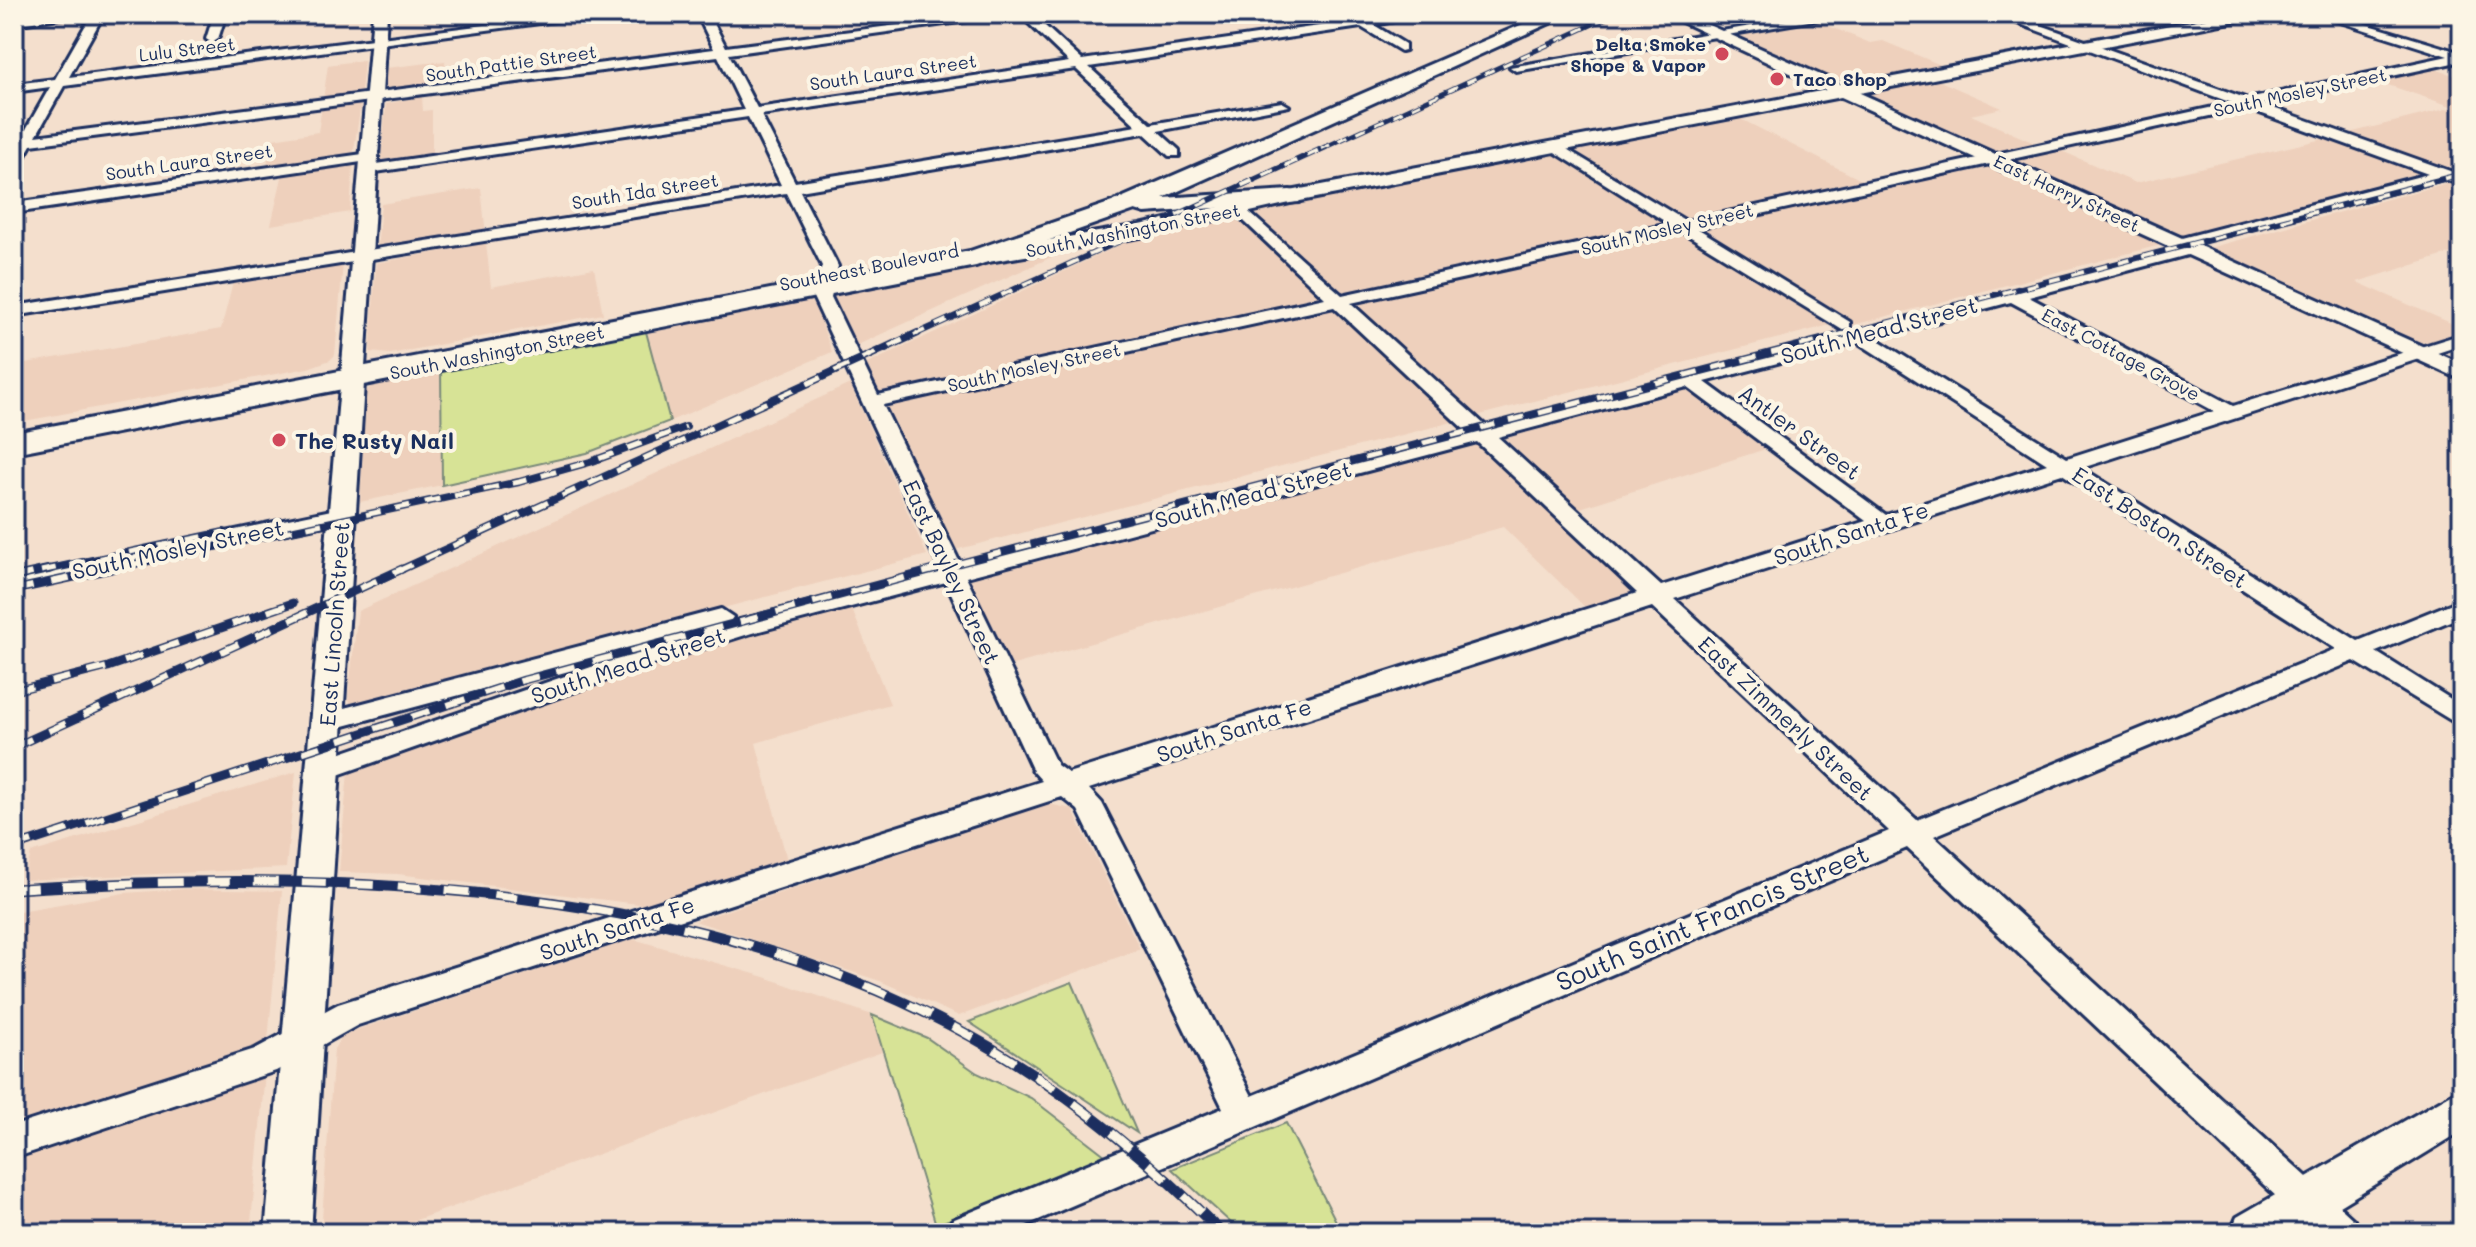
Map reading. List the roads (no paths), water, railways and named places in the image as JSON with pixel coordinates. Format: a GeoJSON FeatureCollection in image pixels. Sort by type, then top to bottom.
{"type":"FeatureCollection","features":[{"type":"Feature","properties":{"kind":"main road","name":"Southeast Boulevard"},"geometry":{"type":"LineString","coordinates":[[828,282],[968,248],[1053,216],[1537,14]]}},
{"type":"Feature","properties":{"kind":"main road","name":"Southeast Boulevard"},"geometry":{"type":"LineString","coordinates":[[976,258],[1121,207],[1561,14]]}},
{"type":"Feature","properties":{"kind":"main road"},"geometry":{"type":"LineString","coordinates":[[1053,216],[1121,207],[1236,205],[1290,197]]}},
{"type":"Feature","properties":{"kind":"main road","name":"South Washington Street"},"geometry":{"type":"LineString","coordinates":[[14,443],[354,372],[828,282],[976,258]]}},
{"type":"Feature","properties":{"kind":"main road","name":"South Washington Street"},"geometry":{"type":"LineString","coordinates":[[14,428],[354,372]]}},
{"type":"Feature","properties":{"kind":"street"},"geometry":{"type":"LineString","coordinates":[[14,21],[79,14]]}},
{"type":"Feature","properties":{"kind":"street"},"geometry":{"type":"LineString","coordinates":[[14,163],[20,142],[59,83],[98,14]]}},
{"type":"Feature","properties":{"kind":"street"},"geometry":{"type":"LineString","coordinates":[[212,39],[220,14]]}},
{"type":"Feature","properties":{"kind":"street","name":"East Lincoln Street"},"geometry":{"type":"LineString","coordinates":[[288,1233],[380,14]]}},
{"type":"Feature","properties":{"kind":"street","name":"Lulu Street"},"geometry":{"type":"LineString","coordinates":[[14,88],[602,14]]}},
{"type":"Feature","properties":{"kind":"street","name":"East Bayley Street"},"geometry":{"type":"LineString","coordinates":[[703,14],[830,266],[822,297],[1047,771],[1088,803],[1243,1113]]}},
{"type":"Feature","properties":{"kind":"street","name":"South Pattie Street"},"geometry":{"type":"LineString","coordinates":[[20,142],[1011,14]]}},
{"type":"Feature","properties":{"kind":"street"},"geometry":{"type":"LineString","coordinates":[[1025,14],[1174,153]]}},
{"type":"Feature","properties":{"kind":"street"},"geometry":{"type":"LineString","coordinates":[[1349,14],[1401,47]]}},
{"type":"Feature","properties":{"kind":"street","name":"South Laura Street"},"geometry":{"type":"LineString","coordinates":[[14,208],[754,113],[1423,14]]}},
{"type":"Feature","properties":{"kind":"street","name":"East Harry Street"},"geometry":{"type":"LineString","coordinates":[[1672,14],[2462,373]]}},
{"type":"Feature","properties":{"kind":"street"},"geometry":{"type":"LineString","coordinates":[[1516,67],[1844,14]]}},
{"type":"Feature","properties":{"kind":"street"},"geometry":{"type":"LineString","coordinates":[[1999,14],[2462,181]]}},
{"type":"Feature","properties":{"kind":"street"},"geometry":{"type":"LineString","coordinates":[[1290,197],[2252,14]]}},
{"type":"Feature","properties":{"kind":"street"},"geometry":{"type":"LineString","coordinates":[[2321,14],[2462,56]]}},
{"type":"Feature","properties":{"kind":"street","name":"South Mosley Street"},"geometry":{"type":"LineString","coordinates":[[871,402],[2462,56]]}},
{"type":"Feature","properties":{"kind":"street","name":"South Ida Street"},"geometry":{"type":"LineString","coordinates":[[14,311],[1282,106]]}},
{"type":"Feature","properties":{"kind":"street","name":"East Boston Street"},"geometry":{"type":"LineString","coordinates":[[1555,146],[2462,718]]}},
{"type":"Feature","properties":{"kind":"street","name":"South Mead Street"},"geometry":{"type":"LineString","coordinates":[[325,722],[1484,433],[1689,380],[1851,331],[2012,295],[2462,170]]}},
{"type":"Feature","properties":{"kind":"street","name":"South Washington Street"},"geometry":{"type":"LineString","coordinates":[[976,258],[1140,231],[1236,205]]}},
{"type":"Feature","properties":{"kind":"street","name":"East Zimmerly Street"},"geometry":{"type":"LineString","coordinates":[[1236,205],[2341,1233]]}},
{"type":"Feature","properties":{"kind":"street","name":"East Cottage Grove"},"geometry":{"type":"LineString","coordinates":[[2012,295],[2230,412]]}},
{"type":"Feature","properties":{"kind":"street","name":"South Santa Fe"},"geometry":{"type":"LineString","coordinates":[[14,1142],[264,1061],[349,1014],[2462,339]]}},
{"type":"Feature","properties":{"kind":"street","name":"Antler Street"},"geometry":{"type":"LineString","coordinates":[[1689,380],[1883,523]]}},
{"type":"Feature","properties":{"kind":"street","name":"South Mosley Street"},"geometry":{"type":"LineString","coordinates":[[14,583],[341,515]]}},
{"type":"Feature","properties":{"kind":"street","name":"South Mead Street"},"geometry":{"type":"LineString","coordinates":[[325,769],[696,641],[948,565]]}},
{"type":"Feature","properties":{"kind":"street","name":"South Saint Francis Street"},"geometry":{"type":"LineString","coordinates":[[965,1233],[1243,1113],[2462,607]]}},
{"type":"Feature","properties":{"kind":"street"},"geometry":{"type":"LineString","coordinates":[[2253,1233],[2462,1108]]}},
{"type":"Feature","properties":{"kind":"railway"},"geometry":{"type":"LineString","coordinates":[[1321,149],[1615,14]]}},
{"type":"Feature","properties":{"kind":"railway"},"geometry":{"type":"LineString","coordinates":[[914,335],[1326,147]]}},
{"type":"Feature","properties":{"kind":"railway"},"geometry":{"type":"LineString","coordinates":[[1840,335],[2462,174]]}},
{"type":"Feature","properties":{"kind":"railway"},"geometry":{"type":"LineString","coordinates":[[398,571],[918,333]]}},
{"type":"Feature","properties":{"kind":"railway"},"geometry":{"type":"LineString","coordinates":[[929,571],[1848,333]]}},
{"type":"Feature","properties":{"kind":"railway"},"geometry":{"type":"LineString","coordinates":[[102,571],[519,482],[590,462],[686,427]]}},
{"type":"Feature","properties":{"kind":"railway"},"geometry":{"type":"LineString","coordinates":[[41,571],[224,532]]}},
{"type":"Feature","properties":{"kind":"railway"},"geometry":{"type":"LineString","coordinates":[[41,571],[50,569]]}},
{"type":"Feature","properties":{"kind":"railway"},"geometry":{"type":"LineString","coordinates":[[14,590],[111,569]]}},
{"type":"Feature","properties":{"kind":"railway"},"geometry":{"type":"LineString","coordinates":[[14,747],[402,569]]}},
{"type":"Feature","properties":{"kind":"railway"},"geometry":{"type":"LineString","coordinates":[[14,847],[524,680],[937,569]]}},
{"type":"Feature","properties":{"kind":"railway"},"geometry":{"type":"LineString","coordinates":[[14,577],[41,571]]}},
{"type":"Feature","properties":{"kind":"railway"},"geometry":{"type":"LineString","coordinates":[[14,691],[108,667],[293,603]]}},
{"type":"Feature","properties":{"kind":"railway"},"geometry":{"type":"LineString","coordinates":[[14,889],[138,883],[264,882],[391,886],[517,898],[642,918],[764,949],[882,992],[993,1049],[1055,1089],[1113,1134],[1222,1233]]}},
{"type":"Feature","properties":{"kind":"place","name":"Delta Smoke Shope & Vapor"},"geometry":{"type":"Point","coordinates":[1722,54]}},
{"type":"Feature","properties":{"kind":"place","name":"Taco Shop"},"geometry":{"type":"Point","coordinates":[1777,79]}},
{"type":"Feature","properties":{"kind":"place","name":"The Rusty Nail"},"geometry":{"type":"Point","coordinates":[279,440]}}]}
